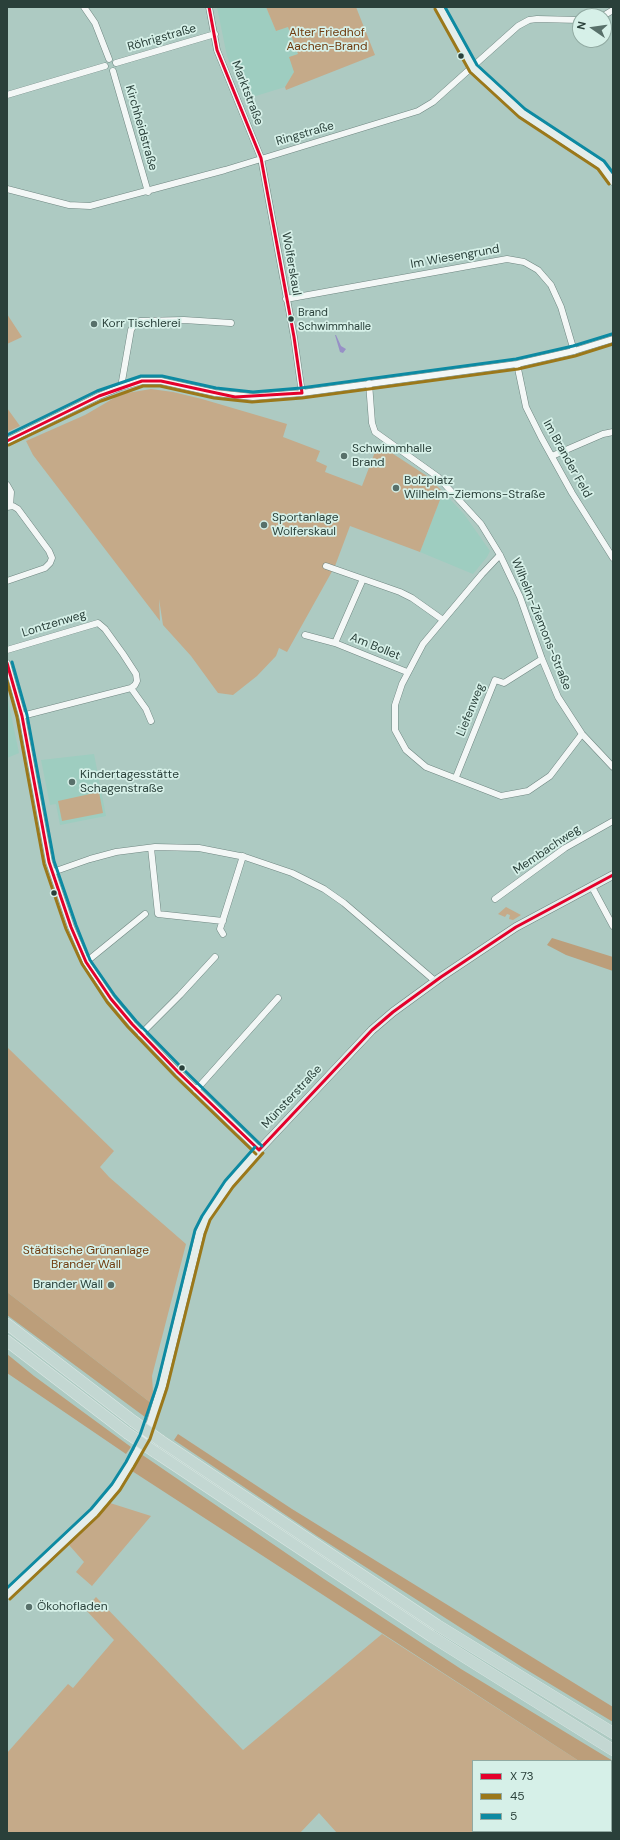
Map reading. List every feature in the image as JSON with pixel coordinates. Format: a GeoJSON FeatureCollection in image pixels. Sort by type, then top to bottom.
{"type":"FeatureCollection","features":[{"type":"Feature","properties":{"kind":"highway"},"geometry":{"type":"LineString","coordinates":[[7,1324],[161,1441],[437,1625],[613,1733]]}},
{"type":"Feature","properties":{"kind":"highway"},"geometry":{"type":"LineString","coordinates":[[7,1341],[127,1433],[155,1452],[431,1636],[613,1750]]}},
{"type":"Feature","properties":{"kind":"street"},"geometry":{"type":"LineString","coordinates":[[84,7],[95,23],[109,59]]}},
{"type":"Feature","properties":{"kind":"street","name":"Marktstraße"},"geometry":{"type":"LineString","coordinates":[[209,7],[218,50],[261,158]]}},
{"type":"Feature","properties":{"kind":"street"},"geometry":{"type":"LineString","coordinates":[[439,7],[473,68],[522,113],[601,165],[613,181]]}},
{"type":"Feature","properties":{"kind":"street","name":"Ringstraße"},"geometry":{"type":"LineString","coordinates":[[7,189],[78,206],[104,203],[148,192],[418,111],[434,102],[518,26],[529,20],[572,20]]}},
{"type":"Feature","properties":{"kind":"street","name":"Röhrigstraße"},"geometry":{"type":"LineString","coordinates":[[116,63],[215,34]]}},
{"type":"Feature","properties":{"kind":"street"},"geometry":{"type":"LineString","coordinates":[[104,66],[109,71],[116,67],[116,63],[113,59],[109,59]]}},
{"type":"Feature","properties":{"kind":"street"},"geometry":{"type":"LineString","coordinates":[[104,66],[105,61],[109,59]]}},
{"type":"Feature","properties":{"kind":"street"},"geometry":{"type":"LineString","coordinates":[[7,95],[104,66]]}},
{"type":"Feature","properties":{"kind":"street","name":"Kirchheidstraße"},"geometry":{"type":"LineString","coordinates":[[112,70],[148,192]]}},
{"type":"Feature","properties":{"kind":"street","name":"Wolferskaul"},"geometry":{"type":"LineString","coordinates":[[261,158],[294,337],[302,393]]}},
{"type":"Feature","properties":{"kind":"street","name":"Im Wiesengrund"},"geometry":{"type":"LineString","coordinates":[[286,299],[482,262],[507,259],[524,262],[538,270],[551,285],[561,307],[574,352]]}},
{"type":"Feature","properties":{"kind":"street"},"geometry":{"type":"LineString","coordinates":[[121,387],[131,330],[135,323],[140,321],[184,320],[231,323]]}},
{"type":"Feature","properties":{"kind":"street"},"geometry":{"type":"LineString","coordinates":[[7,441],[121,387],[142,381],[161,381],[235,397],[253,398],[302,393],[517,364],[574,352],[613,338]]}},
{"type":"Feature","properties":{"kind":"street","name":"Im Brander Feld"},"geometry":{"type":"LineString","coordinates":[[517,364],[526,407],[572,493],[613,558]]}},
{"type":"Feature","properties":{"kind":"street","name":"Wilhelm-Ziemons-Straße"},"geometry":{"type":"LineString","coordinates":[[368,383],[372,423],[375,432],[438,477],[481,524],[500,555],[520,597],[542,659],[558,697],[582,734],[613,767]]}},
{"type":"Feature","properties":{"kind":"street"},"geometry":{"type":"LineString","coordinates":[[552,456],[603,434],[613,432]]}},
{"type":"Feature","properties":{"kind":"street"},"geometry":{"type":"LineString","coordinates":[[7,485],[11,492],[8,506],[18,509],[49,551],[52,558],[50,563],[45,568],[7,581]]}},
{"type":"Feature","properties":{"kind":"street"},"geometry":{"type":"LineString","coordinates":[[500,555],[423,644],[407,672],[395,705],[395,730],[406,750],[426,767],[456,777],[501,796],[528,791],[550,776],[582,734]]}},
{"type":"Feature","properties":{"kind":"street"},"geometry":{"type":"LineString","coordinates":[[326,566],[412,598],[443,620]]}},
{"type":"Feature","properties":{"kind":"street","name":"Am Bollet"},"geometry":{"type":"LineString","coordinates":[[335,643],[363,579]]}},
{"type":"Feature","properties":{"kind":"street","name":"Lontzenweg"},"geometry":{"type":"LineString","coordinates":[[7,650],[98,623],[105,629],[136,674],[137,681],[131,688]]}},
{"type":"Feature","properties":{"kind":"street","name":"Am Bollet"},"geometry":{"type":"LineString","coordinates":[[306,635],[335,643],[407,672]]}},
{"type":"Feature","properties":{"kind":"street","name":"Liefenweg"},"geometry":{"type":"LineString","coordinates":[[456,777],[495,680],[504,683],[542,659]]}},
{"type":"Feature","properties":{"kind":"street"},"geometry":{"type":"LineString","coordinates":[[7,663],[22,716],[41,828],[53,872],[71,927],[86,962],[111,1000],[141,1034],[196,1090],[259,1150]]}},
{"type":"Feature","properties":{"kind":"street"},"geometry":{"type":"LineString","coordinates":[[22,716],[131,688],[146,709],[151,721]]}},
{"type":"Feature","properties":{"kind":"street","name":"Membachweg"},"geometry":{"type":"LineString","coordinates":[[495,899],[565,848],[613,821]]}},
{"type":"Feature","properties":{"kind":"street"},"geometry":{"type":"LineString","coordinates":[[53,872],[116,852],[151,848],[200,848],[243,856],[292,873],[324,890],[344,904],[435,981]]}},
{"type":"Feature","properties":{"kind":"street"},"geometry":{"type":"LineString","coordinates":[[151,848],[158,914],[223,921]]}},
{"type":"Feature","properties":{"kind":"street"},"geometry":{"type":"LineString","coordinates":[[223,934],[220,930],[243,856]]}},
{"type":"Feature","properties":{"kind":"street","name":"Münsterstraße"},"geometry":{"type":"LineString","coordinates":[[7,1595],[95,1512],[116,1488],[138,1451],[151,1422],[162,1386],[200,1232],[206,1218],[229,1184],[372,1030],[393,1012],[435,981],[516,927],[613,876]]}},
{"type":"Feature","properties":{"kind":"street"},"geometry":{"type":"LineString","coordinates":[[592,887],[613,926]]}},
{"type":"Feature","properties":{"kind":"street"},"geometry":{"type":"LineString","coordinates":[[86,962],[145,914]]}},
{"type":"Feature","properties":{"kind":"street"},"geometry":{"type":"LineString","coordinates":[[141,1034],[180,996],[215,957]]}},
{"type":"Feature","properties":{"kind":"street"},"geometry":{"type":"LineString","coordinates":[[196,1090],[278,998]]}},
{"type":"Feature","properties":{"kind":"shaded area"},"geometry":{"type":"Polygon","coordinates":[[[217,7],[266,7],[276,31],[288,26],[298,54],[294,73],[285,87],[246,99],[227,56],[217,7]]]}},
{"type":"Feature","properties":{"kind":"shaded area"},"geometry":{"type":"Polygon","coordinates":[[[335,335],[341,346],[346,349],[343,353],[340,352],[335,335]]]}},
{"type":"Feature","properties":{"kind":"shaded area"},"geometry":{"type":"Polygon","coordinates":[[[443,492],[464,514],[490,551],[473,574],[420,552],[443,492]]]}},
{"type":"Feature","properties":{"kind":"shaded area"},"geometry":{"type":"Polygon","coordinates":[[[7,695],[19,753],[7,758],[7,695]]]}},
{"type":"Feature","properties":{"kind":"shaded area","name":"Kindertagesstätte Schagenstraße"},"geometry":{"type":"Polygon","coordinates":[[[94,754],[106,816],[60,825],[56,804],[50,805],[41,760],[94,754]]]}},
{"type":"Feature","properties":{"kind":"shaded area"},"geometry":{"type":"Polygon","coordinates":[[[552,938],[613,957],[613,971],[566,955],[547,945],[552,938]]]}},
{"type":"Feature","properties":{"kind":"shaded area"},"geometry":{"type":"Polygon","coordinates":[[[7,1292],[151,1403],[145,1417],[7,1315],[7,1292]]]}},
{"type":"Feature","properties":{"kind":"shaded area"},"geometry":{"type":"Polygon","coordinates":[[[7,1354],[34,1376],[131,1447],[126,1454],[7,1373],[7,1354]]]}},
{"type":"Feature","properties":{"kind":"shaded area"},"geometry":{"type":"Polygon","coordinates":[[[178,1434],[292,1509],[613,1707],[613,1722],[522,1667],[317,1536],[174,1440],[178,1434]]]}},
{"type":"Feature","properties":{"kind":"shaded area"},"geometry":{"type":"Polygon","coordinates":[[[141,1454],[324,1579],[461,1669],[611,1760],[577,1760],[132,1471],[141,1454]]]}},
{"type":"Feature","properties":{"kind":"shaded area"},"geometry":{"type":"Polygon","coordinates":[[[612,1760],[613,1761],[612,1782],[612,1760]]]}},
{"type":"Feature","properties":{"kind":"green space","name":"Alter Friedhof Aachen-Brand"},"geometry":{"type":"Polygon","coordinates":[[[266,7],[356,7],[375,55],[286,90],[285,87],[294,72],[289,57],[298,54],[288,27],[276,31],[266,7]]]}},
{"type":"Feature","properties":{"kind":"green space"},"geometry":{"type":"Polygon","coordinates":[[[7,314],[22,337],[7,344],[7,314]]]}},
{"type":"Feature","properties":{"kind":"green space","name":"Sportanlage Wolferskaul"},"geometry":{"type":"Polygon","coordinates":[[[151,389],[173,392],[202,399],[287,424],[283,437],[320,451],[316,461],[327,466],[325,472],[362,486],[378,444],[427,476],[443,492],[420,552],[350,526],[335,566],[287,652],[279,648],[276,656],[257,676],[233,695],[218,693],[191,656],[163,625],[159,599],[160,621],[33,455],[26,441],[85,415],[121,394],[151,389]]]}},
{"type":"Feature","properties":{"kind":"green space"},"geometry":{"type":"Polygon","coordinates":[[[7,408],[20,426],[7,432],[7,408]]]}},
{"type":"Feature","properties":{"kind":"green space"},"geometry":{"type":"Polygon","coordinates":[[[99,792],[103,813],[62,821],[58,801],[99,792]]]}},
{"type":"Feature","properties":{"kind":"green space"},"geometry":{"type":"Polygon","coordinates":[[[506,907],[521,915],[513,920],[509,919],[510,915],[507,914],[505,917],[498,914],[506,907]]]}},
{"type":"Feature","properties":{"kind":"green space","name":"Städtische Grünanlage Brander Wall"},"geometry":{"type":"Polygon","coordinates":[[[7,1047],[114,1151],[100,1167],[109,1177],[186,1244],[152,1376],[153,1392],[151,1403],[7,1292],[7,1047]]]}},
{"type":"Feature","properties":{"kind":"green space"},"geometry":{"type":"Polygon","coordinates":[[[110,1503],[151,1516],[92,1586],[76,1572],[84,1562],[69,1545],[110,1503]]]}},
{"type":"Feature","properties":{"kind":"green space"},"geometry":{"type":"Polygon","coordinates":[[[96,1597],[243,1750],[382,1634],[577,1760],[472,1760],[472,1832],[612,1832],[612,1782],[613,1833],[337,1833],[319,1813],[300,1833],[7,1833],[7,1753],[68,1684],[73,1688],[114,1640],[85,1609],[96,1597]]]}},
{"type":"Feature","properties":{"kind":"transit line"},"geometry":{"type":"LineString","coordinates":[[209,7],[217,50],[261,158],[294,337],[302,393]]}},
{"type":"Feature","properties":{"kind":"transit line","name":"5"},"geometry":{"type":"LineString","coordinates":[[445,7],[477,65],[525,109],[604,161],[613,173]]}},
{"type":"Feature","properties":{"kind":"transit line","name":"45"},"geometry":{"type":"LineString","coordinates":[[435,9],[470,72],[519,117],[598,169],[609,184]]}},
{"type":"Feature","properties":{"kind":"transit line","name":"5"},"geometry":{"type":"LineString","coordinates":[[7,435],[97,391],[141,376],[162,376],[216,388],[253,392],[301,388],[516,359],[573,346],[612,334]]}},
{"type":"Feature","properties":{"kind":"transit line","name":"45"},"geometry":{"type":"LineString","coordinates":[[9,445],[101,401],[143,386],[160,386],[214,398],[252,402],[302,398],[518,369],[575,356],[613,344]]}},
{"type":"Feature","properties":{"kind":"transit line"},"geometry":{"type":"LineString","coordinates":[[7,441],[99,396],[142,381],[161,381],[235,397],[302,393]]}},
{"type":"Feature","properties":{"kind":"transit line","name":"5"},"geometry":{"type":"LineString","coordinates":[[12,662],[27,715],[54,861],[90,960],[115,996],[136,1021],[262,1146]]}},
{"type":"Feature","properties":{"kind":"transit line"},"geometry":{"type":"LineString","coordinates":[[7,663],[22,716],[49,862],[71,927],[86,962],[111,999],[132,1024],[178,1072],[259,1150]]}},
{"type":"Feature","properties":{"kind":"transit line","name":"45"},"geometry":{"type":"LineString","coordinates":[[7,681],[17,717],[44,864],[66,929],[82,964],[107,1002],[128,1027],[175,1076],[256,1154]]}},
{"type":"Feature","properties":{"kind":"transit line"},"geometry":{"type":"LineString","coordinates":[[259,1150],[372,1030],[393,1012],[441,977],[516,927],[613,875]]}},
{"type":"Feature","properties":{"kind":"transit line","name":"5"},"geometry":{"type":"LineString","coordinates":[[7,1588],[91,1509],[112,1484],[126,1462],[140,1435],[157,1385],[195,1230],[202,1216],[225,1181],[255,1147]]}},
{"type":"Feature","properties":{"kind":"transit line","name":"45"},"geometry":{"type":"LineString","coordinates":[[10,1599],[98,1516],[120,1490],[150,1439],[167,1388],[205,1234],[210,1220],[233,1187],[263,1153]]}},
{"type":"Feature","properties":{"kind":"place","name":"Brand Schwimmhalle"},"geometry":{"type":"Point","coordinates":[291,319]}},
{"type":"Feature","properties":{"kind":"place","name":"Korr Tischlerei"},"geometry":{"type":"Point","coordinates":[94,324]}},
{"type":"Feature","properties":{"kind":"place","name":"Schwimmhalle Brand"},"geometry":{"type":"Point","coordinates":[344,456]}},
{"type":"Feature","properties":{"kind":"place","name":"Bolzplatz Wilhelm-Ziemons-Straße"},"geometry":{"type":"Point","coordinates":[396,488]}},
{"type":"Feature","properties":{"kind":"place","name":"Sportanlage Wolferskaul"},"geometry":{"type":"Point","coordinates":[264,525]}},
{"type":"Feature","properties":{"kind":"place","name":"Kindertagesstätte Schagenstraße"},"geometry":{"type":"Point","coordinates":[72,782]}},
{"type":"Feature","properties":{"kind":"place","name":"Brander Wall"},"geometry":{"type":"Point","coordinates":[111,1285]}},
{"type":"Feature","properties":{"kind":"place","name":"Ökohofladen"},"geometry":{"type":"Point","coordinates":[29,1607]}}]}
